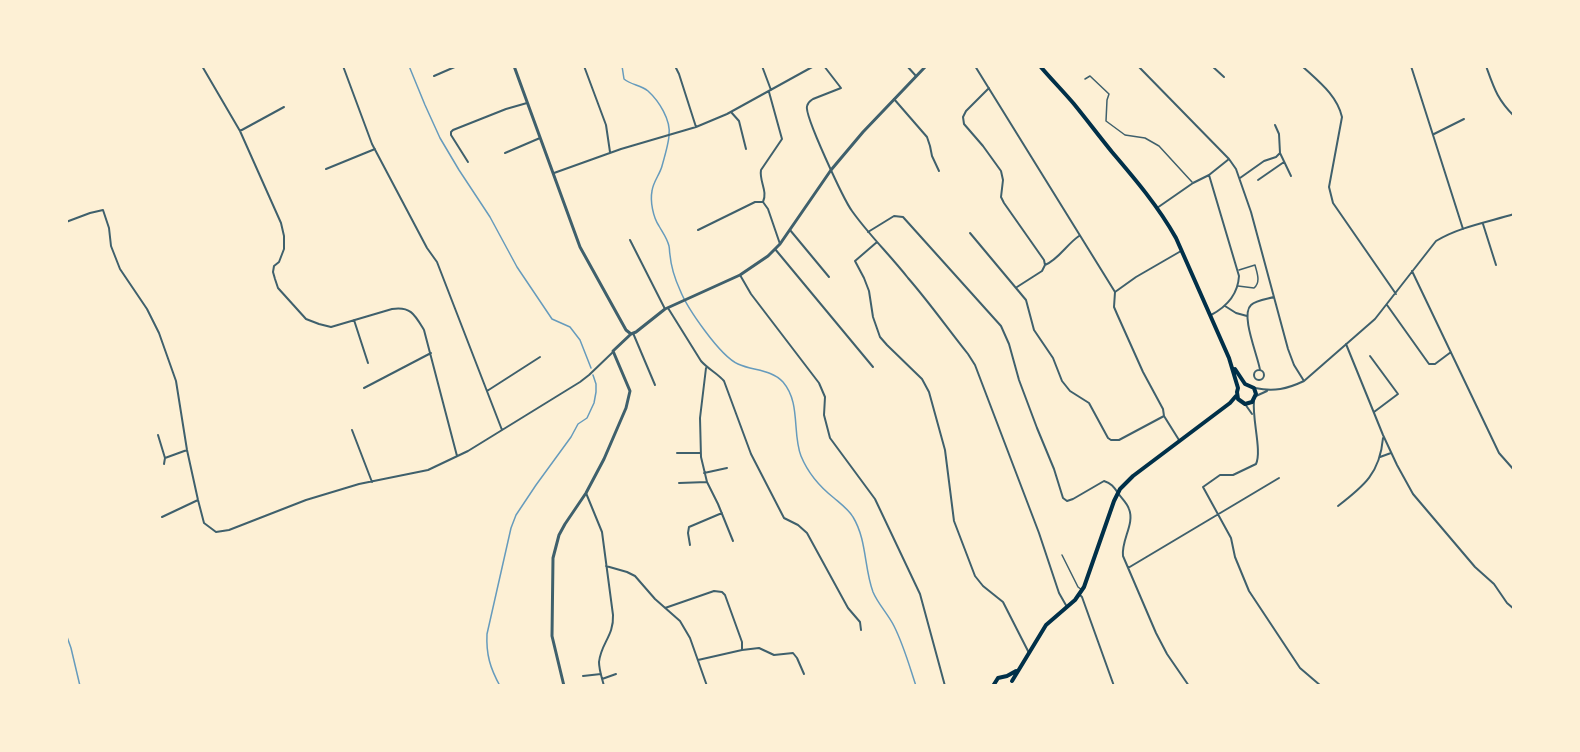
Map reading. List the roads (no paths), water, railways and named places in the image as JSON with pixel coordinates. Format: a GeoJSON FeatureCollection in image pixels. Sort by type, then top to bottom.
{"type":"FeatureCollection","features":[{"type":"Feature","properties":{"kind":"main road"},"geometry":{"type":"LineString","coordinates":[[1040,66],[1146,192],[1167,221],[1229,358],[1238,388],[1239,401]]}},
{"type":"Feature","properties":{"kind":"main road"},"geometry":{"type":"LineString","coordinates":[[1229,358],[1245,384],[1254,388],[1255,398],[1245,404],[1239,401],[1230,403]]}},
{"type":"Feature","properties":{"kind":"main road"},"geometry":{"type":"LineString","coordinates":[[1238,388],[1245,384]]}},
{"type":"Feature","properties":{"kind":"main road"},"geometry":{"type":"LineString","coordinates":[[1007,676],[1012,683],[1046,625],[1081,592],[1118,493],[1125,483],[1230,403],[1237,395]]}},
{"type":"Feature","properties":{"kind":"main road"},"geometry":{"type":"LineString","coordinates":[[994,686],[995,680],[1019,668]]}},
{"type":"Feature","properties":{"kind":"street"},"geometry":{"type":"LineString","coordinates":[[202,66],[240,131],[281,223],[284,249],[273,272],[278,288],[306,319],[331,327],[400,307],[412,312],[424,330],[457,456]]}},
{"type":"Feature","properties":{"kind":"street"},"geometry":{"type":"LineString","coordinates":[[343,66],[375,149],[427,248],[437,262],[502,430]]}},
{"type":"Feature","properties":{"kind":"street"},"geometry":{"type":"LineString","coordinates":[[434,76],[457,66]]}},
{"type":"Feature","properties":{"kind":"street"},"geometry":{"type":"LineString","coordinates":[[514,66],[580,247],[626,330],[632,334],[655,385]]}},
{"type":"Feature","properties":{"kind":"street"},"geometry":{"type":"LineString","coordinates":[[584,66],[606,125],[610,153]]}},
{"type":"Feature","properties":{"kind":"street"},"geometry":{"type":"LineString","coordinates":[[675,66],[696,127]]}},
{"type":"Feature","properties":{"kind":"street"},"geometry":{"type":"LineString","coordinates":[[762,66],[782,136],[780,144],[760,173],[765,193],[763,202],[768,209],[780,244]]}},
{"type":"Feature","properties":{"kind":"street"},"geometry":{"type":"LineString","coordinates":[[553,174],[610,153],[696,127],[731,112],[814,66]]}},
{"type":"Feature","properties":{"kind":"street"},"geometry":{"type":"LineString","coordinates":[[824,66],[841,88],[813,99],[806,108],[831,170],[847,203],[868,232],[908,278],[975,365],[1039,533],[1059,593],[1067,607]]}},
{"type":"Feature","properties":{"kind":"street"},"geometry":{"type":"LineString","coordinates":[[907,66],[916,76]]}},
{"type":"Feature","properties":{"kind":"street"},"geometry":{"type":"LineString","coordinates":[[66,222],[103,210],[109,228],[111,246],[120,269],[147,309],[159,333],[176,381],[187,450],[204,523],[216,532],[229,530],[306,500],[358,484],[428,470],[457,456],[592,372],[632,334],[666,308],[740,276],[776,249],[831,170],[926,66]]}},
{"type":"Feature","properties":{"kind":"street"},"geometry":{"type":"LineString","coordinates":[[975,66],[1114,292],[1114,307],[1117,314],[1143,372],[1163,409],[1164,416],[1180,441]]}},
{"type":"Feature","properties":{"kind":"street"},"geometry":{"type":"LineString","coordinates":[[1138,66],[1229,159],[1236,169],[1251,212],[1291,357],[1304,381]]}},
{"type":"Feature","properties":{"kind":"street"},"geometry":{"type":"LineString","coordinates":[[1212,66],[1224,77]]}},
{"type":"Feature","properties":{"kind":"street"},"geometry":{"type":"LineString","coordinates":[[1302,66],[1329,92],[1340,108],[1342,117],[1329,187],[1333,203],[1396,294]]}},
{"type":"Feature","properties":{"kind":"street"},"geometry":{"type":"LineString","coordinates":[[1411,66],[1462,229]]}},
{"type":"Feature","properties":{"kind":"street"},"geometry":{"type":"LineString","coordinates":[[1486,66],[1499,99],[1514,116]]}},
{"type":"Feature","properties":{"kind":"street"},"geometry":{"type":"LineString","coordinates":[[989,87],[966,111],[964,124],[1001,171],[1002,200],[1044,260],[1045,266]]}},
{"type":"Feature","properties":{"kind":"street"},"geometry":{"type":"LineString","coordinates":[[894,99],[927,137],[939,171]]}},
{"type":"Feature","properties":{"kind":"street"},"geometry":{"type":"LineString","coordinates":[[468,162],[451,132],[453,130],[527,103]]}},
{"type":"Feature","properties":{"kind":"street"},"geometry":{"type":"LineString","coordinates":[[240,131],[284,107]]}},
{"type":"Feature","properties":{"kind":"street"},"geometry":{"type":"LineString","coordinates":[[731,112],[739,121],[746,149]]}},
{"type":"Feature","properties":{"kind":"street"},"geometry":{"type":"LineString","coordinates":[[1434,134],[1464,118]]}},
{"type":"Feature","properties":{"kind":"street"},"geometry":{"type":"LineString","coordinates":[[1275,125],[1279,134],[1280,153],[1291,176]]}},
{"type":"Feature","properties":{"kind":"street"},"geometry":{"type":"LineString","coordinates":[[505,153],[540,138]]}},
{"type":"Feature","properties":{"kind":"street"},"geometry":{"type":"LineString","coordinates":[[327,170],[375,149]]}},
{"type":"Feature","properties":{"kind":"street"},"geometry":{"type":"LineString","coordinates":[[1514,150],[1514,155]]}},
{"type":"Feature","properties":{"kind":"street"},"geometry":{"type":"LineString","coordinates":[[1240,178],[1280,153]]}},
{"type":"Feature","properties":{"kind":"street"},"geometry":{"type":"LineString","coordinates":[[1157,208],[1193,183],[1209,175],[1229,159]]}},
{"type":"Feature","properties":{"kind":"street"},"geometry":{"type":"LineString","coordinates":[[1258,180],[1284,162]]}},
{"type":"Feature","properties":{"kind":"street"},"geometry":{"type":"LineString","coordinates":[[1209,175],[1239,280],[1238,286],[1225,306],[1211,315]]}},
{"type":"Feature","properties":{"kind":"street"},"geometry":{"type":"LineString","coordinates":[[698,230],[755,202],[763,202]]}},
{"type":"Feature","properties":{"kind":"street"},"geometry":{"type":"LineString","coordinates":[[1254,388],[1267,391],[1280,390],[1304,381],[1376,319],[1436,241],[1462,229],[1514,214]]}},
{"type":"Feature","properties":{"kind":"street"},"geometry":{"type":"LineString","coordinates":[[868,232],[894,216],[903,217],[1001,326],[1063,498],[1067,501],[1073,499],[1104,481],[1110,483],[1128,505],[1131,514],[1123,556],[1167,654],[1189,686]]}},
{"type":"Feature","properties":{"kind":"street"},"geometry":{"type":"LineString","coordinates":[[1483,224],[1496,266]]}},
{"type":"Feature","properties":{"kind":"street"},"geometry":{"type":"LineString","coordinates":[[789,230],[829,277]]}},
{"type":"Feature","properties":{"kind":"street"},"geometry":{"type":"LineString","coordinates":[[970,233],[1026,300],[1034,330],[1053,358],[1062,381],[1070,391],[1089,403],[1108,438],[1119,440],[1164,416]]}},
{"type":"Feature","properties":{"kind":"street"},"geometry":{"type":"LineString","coordinates":[[1016,287],[1042,271],[1079,236]]}},
{"type":"Feature","properties":{"kind":"street"},"geometry":{"type":"LineString","coordinates":[[630,240],[666,308],[706,367],[724,381],[751,454],[784,518],[807,533],[848,608],[860,622],[861,630]]}},
{"type":"Feature","properties":{"kind":"street"},"geometry":{"type":"LineString","coordinates":[[877,242],[855,261],[869,291],[875,324],[883,342],[918,374],[926,385],[945,450],[957,530],[975,576],[983,586],[1004,602],[1029,653]]}},
{"type":"Feature","properties":{"kind":"street"},"geometry":{"type":"LineString","coordinates":[[776,249],[873,367]]}},
{"type":"Feature","properties":{"kind":"street"},"geometry":{"type":"LineString","coordinates":[[1114,292],[1182,251]]}},
{"type":"Feature","properties":{"kind":"street"},"geometry":{"type":"LineString","coordinates":[[1412,271],[1499,453],[1514,470]]}},
{"type":"Feature","properties":{"kind":"street"},"geometry":{"type":"LineString","coordinates":[[740,276],[751,294],[819,383],[825,397],[824,416],[830,438],[875,499],[917,588],[945,686]]}},
{"type":"Feature","properties":{"kind":"street"},"geometry":{"type":"LineString","coordinates":[[1260,370],[1247,316],[1249,306],[1253,303],[1274,297]]}},
{"type":"Feature","properties":{"kind":"street"},"geometry":{"type":"LineString","coordinates":[[1387,305],[1429,364],[1435,364],[1451,352]]}},
{"type":"Feature","properties":{"kind":"street"},"geometry":{"type":"LineString","coordinates":[[1225,306],[1236,313],[1247,316]]}},
{"type":"Feature","properties":{"kind":"street"},"geometry":{"type":"LineString","coordinates":[[354,320],[368,363]]}},
{"type":"Feature","properties":{"kind":"street"},"geometry":{"type":"LineString","coordinates":[[1346,344],[1391,453],[1413,494],[1514,609]]}},
{"type":"Feature","properties":{"kind":"street"},"geometry":{"type":"LineString","coordinates":[[564,686],[552,636],[553,558],[555,546],[565,524],[586,493],[604,459],[626,408],[629,397],[628,386],[614,351]]}},
{"type":"Feature","properties":{"kind":"street"},"geometry":{"type":"LineString","coordinates":[[364,388],[431,353]]}},
{"type":"Feature","properties":{"kind":"street"},"geometry":{"type":"LineString","coordinates":[[1370,356],[1398,394],[1374,412]]}},
{"type":"Feature","properties":{"kind":"street"},"geometry":{"type":"LineString","coordinates":[[487,392],[540,357]]}},
{"type":"Feature","properties":{"kind":"street"},"geometry":{"type":"LineString","coordinates":[[706,367],[699,418],[700,453],[707,482],[733,541]]}},
{"type":"Feature","properties":{"kind":"street"},"geometry":{"type":"LineString","coordinates":[[1267,391],[1255,398],[1253,417],[1259,457],[1256,464],[1233,475],[1220,475],[1203,487],[1231,538],[1235,557],[1249,591],[1300,668],[1321,686]]}},
{"type":"Feature","properties":{"kind":"street"},"geometry":{"type":"LineString","coordinates":[[1245,404],[1253,417]]}},
{"type":"Feature","properties":{"kind":"street"},"geometry":{"type":"LineString","coordinates":[[352,430],[372,482]]}},
{"type":"Feature","properties":{"kind":"street"},"geometry":{"type":"LineString","coordinates":[[158,435],[165,464]]}},
{"type":"Feature","properties":{"kind":"street"},"geometry":{"type":"LineString","coordinates":[[1338,506],[1371,476],[1380,457],[1383,435]]}},
{"type":"Feature","properties":{"kind":"street"},"geometry":{"type":"LineString","coordinates":[[165,458],[187,450]]}},
{"type":"Feature","properties":{"kind":"street"},"geometry":{"type":"LineString","coordinates":[[677,453],[700,453]]}},
{"type":"Feature","properties":{"kind":"street"},"geometry":{"type":"LineString","coordinates":[[1380,457],[1391,453]]}},
{"type":"Feature","properties":{"kind":"street"},"geometry":{"type":"LineString","coordinates":[[704,473],[727,468]]}},
{"type":"Feature","properties":{"kind":"street"},"geometry":{"type":"LineString","coordinates":[[1128,568],[1279,478]]}},
{"type":"Feature","properties":{"kind":"street"},"geometry":{"type":"LineString","coordinates":[[679,483],[707,482]]}},
{"type":"Feature","properties":{"kind":"street"},"geometry":{"type":"LineString","coordinates":[[586,493],[605,545],[613,621],[611,634],[600,658],[604,686]]}},
{"type":"Feature","properties":{"kind":"street"},"geometry":{"type":"LineString","coordinates":[[162,517],[198,500]]}},
{"type":"Feature","properties":{"kind":"street"},"geometry":{"type":"LineString","coordinates":[[690,545],[689,527],[722,513]]}},
{"type":"Feature","properties":{"kind":"street"},"geometry":{"type":"LineString","coordinates":[[606,566],[635,576],[685,628],[707,686]]}},
{"type":"Feature","properties":{"kind":"street"},"geometry":{"type":"LineString","coordinates":[[665,609],[714,591],[722,592],[742,642],[742,650]]}},
{"type":"Feature","properties":{"kind":"street"},"geometry":{"type":"LineString","coordinates":[[1081,592],[1114,686]]}},
{"type":"Feature","properties":{"kind":"street"},"geometry":{"type":"LineString","coordinates":[[697,661],[759,648],[774,655],[793,653],[804,674]]}},
{"type":"Feature","properties":{"kind":"street"},"geometry":{"type":"LineString","coordinates":[[583,676],[601,674]]}},
{"type":"Feature","properties":{"kind":"street"},"geometry":{"type":"LineString","coordinates":[[602,679],[616,674]]}},
{"type":"Feature","properties":{"kind":"lane"},"geometry":{"type":"LineString","coordinates":[[1085,79],[1090,76],[1109,94],[1106,121],[1125,135],[1145,138],[1159,146],[1193,183]]}},
{"type":"Feature","properties":{"kind":"lane"},"geometry":{"type":"LineString","coordinates":[[1238,270],[1255,265],[1258,281],[1254,288],[1238,286]]}},
{"type":"Feature","properties":{"kind":"lane"},"geometry":{"type":"LineString","coordinates":[[1062,555],[1081,592]]}},
{"type":"Feature","properties":{"kind":"waterway"},"geometry":{"type":"LineString","coordinates":[[409,66],[440,138],[490,217],[517,267],[552,319],[570,327],[580,340],[591,368]]}},
{"type":"Feature","properties":{"kind":"waterway"},"geometry":{"type":"LineString","coordinates":[[622,66],[624,79],[652,95],[660,105],[668,123],[668,141],[651,195],[655,218],[668,243],[671,264],[678,286],[697,319],[722,352],[738,364],[773,375],[789,390],[801,456],[815,479],[849,512],[858,526],[873,592],[898,633],[916,686]]}},
{"type":"Feature","properties":{"kind":"waterway"},"geometry":{"type":"LineString","coordinates":[[500,686],[489,661],[487,634],[511,528],[516,515],[578,424],[587,418],[596,392],[593,375]]}},
{"type":"Feature","properties":{"kind":"waterway"},"geometry":{"type":"LineString","coordinates":[[66,634],[80,686]]}}]}
